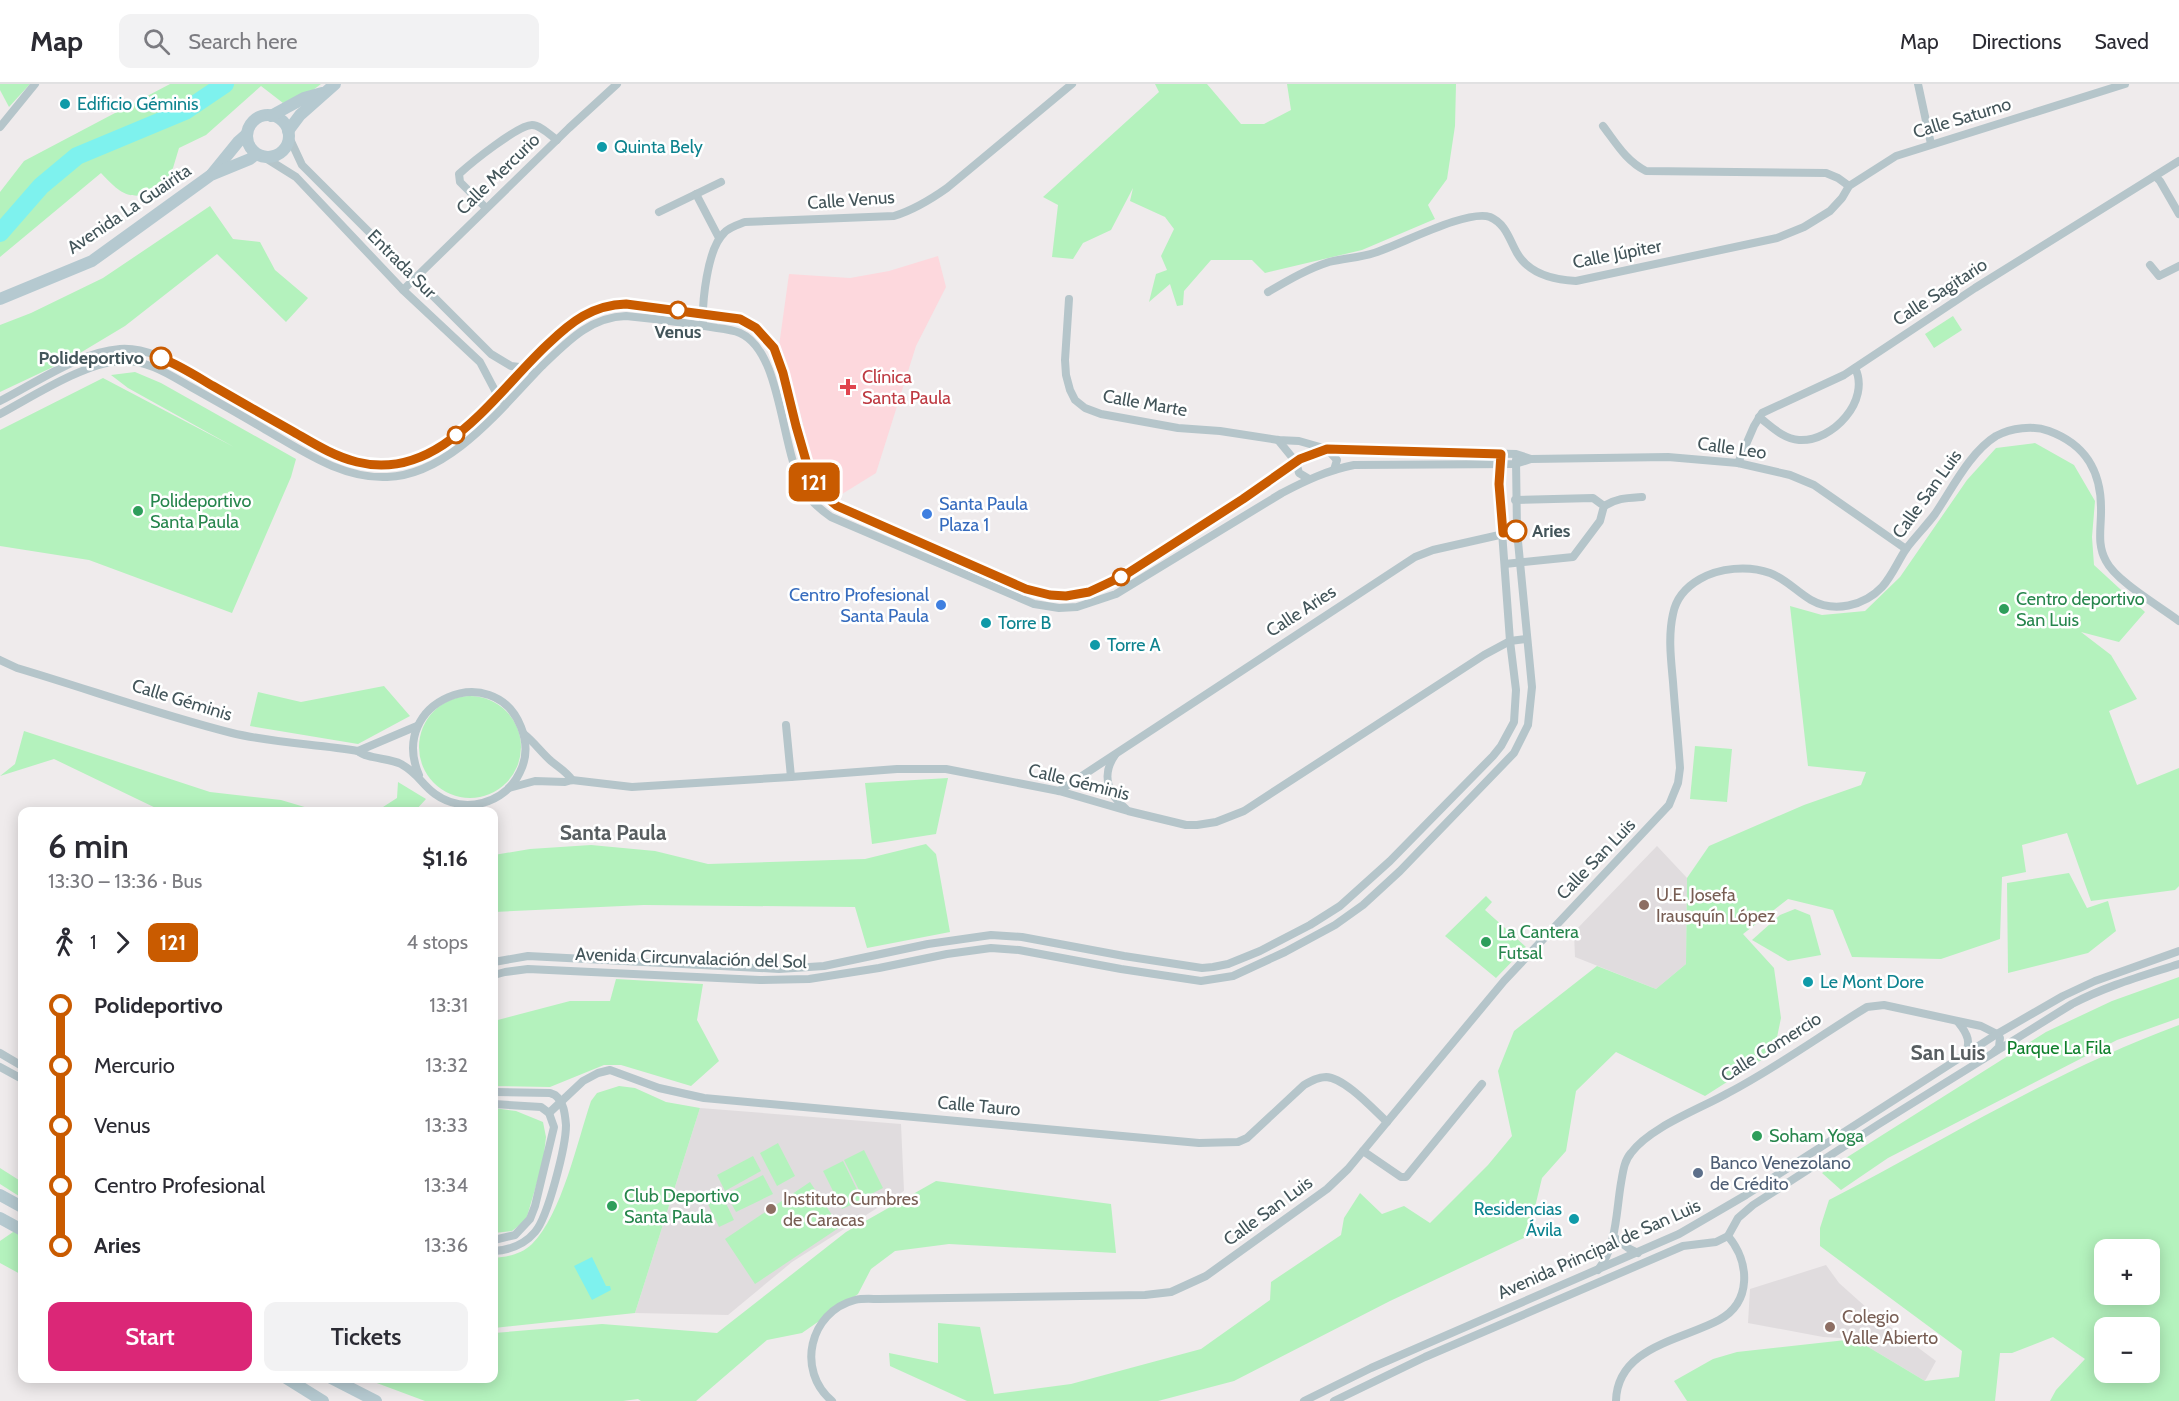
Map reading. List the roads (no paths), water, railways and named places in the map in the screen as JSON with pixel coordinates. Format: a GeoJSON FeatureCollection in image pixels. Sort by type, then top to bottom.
{"type":"FeatureCollection","features":[{"type":"Feature","properties":{"kind":"street"},"geometry":{"type":"LineString","coordinates":[[0,127],[35,84]]}},
{"type":"Feature","properties":{"kind":"street","name":"Calle Mercurio"},"geometry":{"type":"LineString","coordinates":[[403,290],[617,84]]}},
{"type":"Feature","properties":{"kind":"street","name":"Calle Venus"},"geometry":{"type":"LineString","coordinates":[[719,238],[733,226],[745,222],[894,216],[907,212],[947,188],[1072,84]]}},
{"type":"Feature","properties":{"kind":"street"},"geometry":{"type":"LineString","coordinates":[[1918,84],[1931,144]]}},
{"type":"Feature","properties":{"kind":"street","name":"Calle Saturno"},"geometry":{"type":"LineString","coordinates":[[1849,186],[1896,156],[2125,84]]}},
{"type":"Feature","properties":{"kind":"street","name":"Avenida La Guairita"},"geometry":{"type":"LineString","coordinates":[[211,175],[247,134],[255,120],[271,116],[304,98],[331,88]]}},
{"type":"Feature","properties":{"kind":"street","name":"Avenida La Guairita"},"geometry":{"type":"LineString","coordinates":[[0,299],[92,261],[211,175],[260,155],[279,154],[286,147],[289,134],[300,115],[331,88]]}},
{"type":"Feature","properties":{"kind":"street"},"geometry":{"type":"LineString","coordinates":[[271,116],[282,121],[289,134]]}},
{"type":"Feature","properties":{"kind":"street"},"geometry":{"type":"LineString","coordinates":[[486,208],[460,182],[459,174],[487,150],[528,126],[538,127],[557,140]]}},
{"type":"Feature","properties":{"kind":"street"},"geometry":{"type":"LineString","coordinates":[[1603,126],[1627,158],[1634,165],[1646,171],[1826,173],[1849,186]]}},
{"type":"Feature","properties":{"kind":"street"},"geometry":{"type":"LineString","coordinates":[[247,134],[248,143],[260,155]]}},
{"type":"Feature","properties":{"kind":"street","name":"Entrada Sur"},"geometry":{"type":"LineString","coordinates":[[289,134],[302,165],[491,354],[511,366],[528,368],[534,374]]}},
{"type":"Feature","properties":{"kind":"street","name":"Entrada Sur"},"geometry":{"type":"LineString","coordinates":[[260,155],[296,177],[403,290],[480,362],[496,396],[505,404]]}},
{"type":"Feature","properties":{"kind":"street","name":"Calle Sagitario"},"geometry":{"type":"LineString","coordinates":[[1759,417],[1766,411],[1821,387],[1855,368],[1975,288],[2179,161]]}},
{"type":"Feature","properties":{"kind":"street"},"geometry":{"type":"LineString","coordinates":[[2155,176],[2179,214]]}},
{"type":"Feature","properties":{"kind":"street"},"geometry":{"type":"LineString","coordinates":[[659,212],[721,182]]}},
{"type":"Feature","properties":{"kind":"street","name":"Calle Júpiter"},"geometry":{"type":"LineString","coordinates":[[1268,292],[1292,278],[1329,262],[1373,254],[1458,220],[1479,215],[1490,217],[1506,230],[1518,255],[1537,271],[1559,280],[1576,281],[1777,238],[1804,227],[1830,211],[1849,186]]}},
{"type":"Feature","properties":{"kind":"street"},"geometry":{"type":"LineString","coordinates":[[696,194],[719,238],[711,263],[703,325]]}},
{"type":"Feature","properties":{"kind":"street"},"geometry":{"type":"LineString","coordinates":[[2150,265],[2158,276],[2179,266]]}},
{"type":"Feature","properties":{"kind":"street","name":"Calle Marte"},"geometry":{"type":"LineString","coordinates":[[1069,299],[1066,375],[1075,400],[1085,408],[1101,414],[1178,428],[1299,441],[1327,449]]}},
{"type":"Feature","properties":{"kind":"street"},"geometry":{"type":"LineString","coordinates":[[0,401],[90,355],[121,349],[148,353],[178,366],[325,450],[341,457],[374,465],[401,464],[436,450],[469,423],[523,367],[573,321],[598,308],[626,304],[740,319],[756,328],[771,344],[783,373],[811,478],[829,500],[837,506],[1037,592],[1058,596],[1089,592],[1111,582],[1250,495],[1296,462],[1327,449],[1516,453]]}},
{"type":"Feature","properties":{"kind":"street"},"geometry":{"type":"LineString","coordinates":[[0,414],[80,372],[121,360],[144,364],[164,371],[320,461],[356,474],[388,477],[404,475],[437,463],[453,452],[580,331],[602,320],[626,316],[729,329],[743,334],[763,353],[800,482],[805,492],[821,509],[831,517],[1034,604],[1049,607],[1077,607],[1116,594],[1282,493],[1308,479],[1334,470],[1354,465],[1515,464]]}},
{"type":"Feature","properties":{"kind":"street"},"geometry":{"type":"LineString","coordinates":[[74,362],[80,372]]}},
{"type":"Feature","properties":{"kind":"street"},"geometry":{"type":"LineString","coordinates":[[1738,463],[1759,417],[1775,430],[1800,440],[1824,435],[1845,419],[1852,407],[1858,385],[1858,373],[1855,368]]}},
{"type":"Feature","properties":{"kind":"street","name":"Calle San Luis"},"geometry":{"type":"LineString","coordinates":[[832,1401],[821,1391],[814,1378],[810,1354],[820,1325],[826,1318],[856,1300],[1145,1295],[1171,1292],[1206,1276],[1327,1189],[1363,1152],[1504,981],[1669,805],[1678,783],[1680,768],[1671,630],[1676,603],[1691,584],[1719,571],[1750,569],[1779,578],[1814,602],[1833,607],[1850,605],[1868,598],[1881,588],[1906,549],[1934,515],[1963,471],[1979,452],[1996,436],[2029,427],[2048,430],[2075,444],[2085,453],[2091,464],[2100,495],[2101,551],[2109,567],[2115,574],[2179,621]]}},
{"type":"Feature","properties":{"kind":"street"},"geometry":{"type":"LineString","coordinates":[[1278,440],[1296,462],[1299,473],[1308,479]]}},
{"type":"Feature","properties":{"kind":"street"},"geometry":{"type":"LineString","coordinates":[[1327,449],[1337,460],[1334,470]]}},
{"type":"Feature","properties":{"kind":"street","name":"Calle Leo"},"geometry":{"type":"LineString","coordinates":[[1516,453],[1531,459]]}},
{"type":"Feature","properties":{"kind":"street","name":"Avenida Circunvalación del Sol"},"geometry":{"type":"LineString","coordinates":[[498,974],[528,969],[760,980],[809,979],[991,948],[1019,950],[1201,981],[1233,976],[1257,966],[1335,925],[1363,905],[1504,764],[1522,738],[1531,711],[1532,687],[1516,531],[1514,480],[1516,453]]}},
{"type":"Feature","properties":{"kind":"street","name":"Avenida Circunvalación del Sol"},"geometry":{"type":"LineString","coordinates":[[498,961],[528,956],[779,969],[809,968],[928,944],[991,935],[1022,938],[1202,968],[1214,967],[1243,958],[1327,914],[1353,896],[1492,756],[1509,734],[1515,712],[1516,690],[1501,518],[1499,484],[1501,454]]}},
{"type":"Feature","properties":{"kind":"street","name":"Calle Leo"},"geometry":{"type":"LineString","coordinates":[[1515,464],[1531,459],[1668,457],[1738,463],[1790,475],[1814,485],[1906,549]]}},
{"type":"Feature","properties":{"kind":"street"},"geometry":{"type":"LineString","coordinates":[[1499,484],[1508,479],[1514,480]]}},
{"type":"Feature","properties":{"kind":"street"},"geometry":{"type":"LineString","coordinates":[[1515,500],[1593,498],[1604,506]]}},
{"type":"Feature","properties":{"kind":"street"},"geometry":{"type":"LineString","coordinates":[[1604,506],[1622,498],[1642,498]]}},
{"type":"Feature","properties":{"kind":"street"},"geometry":{"type":"LineString","coordinates":[[1506,564],[1573,557],[1600,521],[1604,506]]}},
{"type":"Feature","properties":{"kind":"street"},"geometry":{"type":"LineString","coordinates":[[1501,518],[1509,521],[1516,516]]}},
{"type":"Feature","properties":{"kind":"street","name":"Calle Aries"},"geometry":{"type":"LineString","coordinates":[[1059,791],[1415,556],[1516,531]]}},
{"type":"Feature","properties":{"kind":"street","name":"Calle Géminis"},"geometry":{"type":"LineString","coordinates":[[0,660],[17,668],[232,733],[285,742],[323,745],[388,758],[418,775],[434,793],[454,804],[478,804],[489,801],[509,788],[535,781],[565,782],[572,780],[632,787],[897,769],[946,769],[1059,791],[1128,811],[1186,825],[1197,825],[1229,818],[1244,811],[1434,686],[1510,641],[1526,639]]}},
{"type":"Feature","properties":{"kind":"street"},"geometry":{"type":"LineString","coordinates":[[418,775],[412,756],[412,746],[417,726],[423,716],[440,700],[461,693],[473,692],[505,705],[519,723],[524,734],[525,750],[522,767],[509,788]]}},
{"type":"Feature","properties":{"kind":"street"},"geometry":{"type":"LineString","coordinates":[[786,724],[791,777]]}},
{"type":"Feature","properties":{"kind":"street"},"geometry":{"type":"LineString","coordinates":[[358,751],[417,726]]}},
{"type":"Feature","properties":{"kind":"street"},"geometry":{"type":"LineString","coordinates":[[524,734],[572,780]]}},
{"type":"Feature","properties":{"kind":"street"},"geometry":{"type":"LineString","coordinates":[[1118,752],[1108,767],[1107,781],[1115,799],[1128,811]]}},
{"type":"Feature","properties":{"kind":"street"},"geometry":{"type":"LineString","coordinates":[[1409,842],[1419,851]]}},
{"type":"Feature","properties":{"kind":"street","name":"Avenida Principal de San Luis"},"geometry":{"type":"LineString","coordinates":[[1304,1401],[1371,1368],[1679,1234],[1717,1213],[2033,1013],[2095,981],[2179,951]]}},
{"type":"Feature","properties":{"kind":"street"},"geometry":{"type":"LineString","coordinates":[[1730,1233],[1743,1213],[1753,1206],[2094,992],[2179,964]]}},
{"type":"Feature","properties":{"kind":"street","name":"Calle Comercio"},"geometry":{"type":"LineString","coordinates":[[1597,1271],[1607,1256],[1613,1236],[1624,1164],[1630,1153],[1661,1129],[1728,1093],[1868,1007],[1884,1005],[1981,1026],[1997,1034]]}},
{"type":"Feature","properties":{"kind":"street"},"geometry":{"type":"LineString","coordinates":[[2033,1013],[2029,1023],[2041,1025]]}},
{"type":"Feature","properties":{"kind":"street"},"geometry":{"type":"LineString","coordinates":[[1959,1022],[1968,1038],[1968,1050],[1962,1057]]}},
{"type":"Feature","properties":{"kind":"street"},"geometry":{"type":"LineString","coordinates":[[1992,1054],[2000,1042],[1997,1034]]}},
{"type":"Feature","properties":{"kind":"street"},"geometry":{"type":"LineString","coordinates":[[0,1053],[18,1064]]}},
{"type":"Feature","properties":{"kind":"street"},"geometry":{"type":"LineString","coordinates":[[0,1067],[18,1077]]}},
{"type":"Feature","properties":{"kind":"street","name":"Calle Tauro"},"geometry":{"type":"LineString","coordinates":[[549,1113],[583,1081],[610,1070],[659,1088],[704,1098],[1199,1143],[1227,1143],[1247,1138],[1304,1085],[1312,1080],[1327,1077],[1342,1084],[1387,1122]]}},
{"type":"Feature","properties":{"kind":"street"},"geometry":{"type":"LineString","coordinates":[[1363,1152],[1401,1177],[1406,1176],[1482,1084]]}},
{"type":"Feature","properties":{"kind":"street"},"geometry":{"type":"LineString","coordinates":[[498,1092],[550,1093],[562,1103],[565,1115],[565,1136],[546,1210],[540,1224],[536,1231],[520,1245],[498,1250]]}},
{"type":"Feature","properties":{"kind":"street"},"geometry":{"type":"LineString","coordinates":[[498,1104],[541,1107],[549,1113],[554,1127],[530,1219],[515,1235],[498,1239]]}},
{"type":"Feature","properties":{"kind":"street"},"geometry":{"type":"LineString","coordinates":[[0,1195],[18,1205]]}},
{"type":"Feature","properties":{"kind":"street"},"geometry":{"type":"LineString","coordinates":[[1616,1401],[1616,1394],[1624,1372],[1643,1354],[1682,1334],[1720,1320],[1739,1301],[1745,1282],[1745,1271],[1730,1233],[1729,1218],[1717,1213]]}},
{"type":"Feature","properties":{"kind":"street"},"geometry":{"type":"LineString","coordinates":[[0,1218],[18,1228]]}},
{"type":"Feature","properties":{"kind":"street","name":"Avenida Principal de San Luis"},"geometry":{"type":"LineString","coordinates":[[1334,1401],[1425,1357],[1683,1246],[1716,1242],[1730,1233]]}},
{"type":"Feature","properties":{"kind":"street"},"geometry":{"type":"LineString","coordinates":[[1613,1236],[1638,1253]]}},
{"type":"Feature","properties":{"kind":"street"},"geometry":{"type":"LineString","coordinates":[[294,1383],[323,1401]]}},
{"type":"Feature","properties":{"kind":"street"},"geometry":{"type":"LineString","coordinates":[[341,1383],[368,1399]]}},
{"type":"Feature","properties":{"kind":"water"},"geometry":{"type":"Polygon","coordinates":[[[592,1257],[606,1286],[610,1286],[611,1290],[592,1300],[574,1266],[592,1257]]]}},
{"type":"Feature","properties":{"kind":"waterway"},"geometry":{"type":"LineString","coordinates":[[0,233],[41,186],[77,156],[185,111],[225,84]]}},
{"type":"Feature","properties":{"kind":"place","name":"Edificio Géminis"},"geometry":{"type":"Point","coordinates":[65,104]}},
{"type":"Feature","properties":{"kind":"place","name":"Quinta Bely"},"geometry":{"type":"Point","coordinates":[602,147]}},
{"type":"Feature","properties":{"kind":"place","name":"Venus"},"geometry":{"type":"Point","coordinates":[678,310]}},
{"type":"Feature","properties":{"kind":"place","name":"Polideportivo"},"geometry":{"type":"Point","coordinates":[161,358]}},
{"type":"Feature","properties":{"kind":"place","name":"Clínica Santa Paula"},"geometry":{"type":"Point","coordinates":[848,387]}},
{"type":"Feature","properties":{"kind":"place","name":"Polideportivo Santa Paula"},"geometry":{"type":"Point","coordinates":[138,511]}},
{"type":"Feature","properties":{"kind":"place","name":"Santa Paula Plaza 1"},"geometry":{"type":"Point","coordinates":[927,514]}},
{"type":"Feature","properties":{"kind":"place","name":"Aries"},"geometry":{"type":"Point","coordinates":[1516,531]}},
{"type":"Feature","properties":{"kind":"place","name":"Centro Profesional Santa Paula"},"geometry":{"type":"Point","coordinates":[941,605]}},
{"type":"Feature","properties":{"kind":"place","name":"Centro deportivo San Luis"},"geometry":{"type":"Point","coordinates":[2004,609]}},
{"type":"Feature","properties":{"kind":"place","name":"Torre B"},"geometry":{"type":"Point","coordinates":[986,623]}},
{"type":"Feature","properties":{"kind":"place","name":"Torre A"},"geometry":{"type":"Point","coordinates":[1095,645]}},
{"type":"Feature","properties":{"kind":"place","name":"U.E. Josefa Irausquín López"},"geometry":{"type":"Point","coordinates":[1644,905]}},
{"type":"Feature","properties":{"kind":"place","name":"La Cantera Futsal"},"geometry":{"type":"Point","coordinates":[1486,942]}},
{"type":"Feature","properties":{"kind":"place","name":"Le Mont Dore"},"geometry":{"type":"Point","coordinates":[1808,982]}},
{"type":"Feature","properties":{"kind":"place","name":"Soham Yoga"},"geometry":{"type":"Point","coordinates":[1757,1136]}},
{"type":"Feature","properties":{"kind":"place","name":"Banco Venezolano de Crédito"},"geometry":{"type":"Point","coordinates":[1698,1173]}},
{"type":"Feature","properties":{"kind":"place","name":"Club Deportivo Santa Paula"},"geometry":{"type":"Point","coordinates":[612,1206]}},
{"type":"Feature","properties":{"kind":"place","name":"Instituto Cumbres de Caracas"},"geometry":{"type":"Point","coordinates":[771,1209]}},
{"type":"Feature","properties":{"kind":"place","name":"Residencias Ávila"},"geometry":{"type":"Point","coordinates":[1574,1219]}},
{"type":"Feature","properties":{"kind":"place","name":"Colegio Valle Abierto"},"geometry":{"type":"Point","coordinates":[1830,1327]}},
{"type":"Feature","properties":{"kind":"district","name":"Santa Paula"},"geometry":{"type":"Point","coordinates":[613,833]}},
{"type":"Feature","properties":{"kind":"district","name":"San Luis"},"geometry":{"type":"Point","coordinates":[1948,1053]}},
{"type":"Feature","properties":{"kind":"park label","name":"Parque La Fila"},"geometry":{"type":"Point","coordinates":[2059,1048]}}]}
